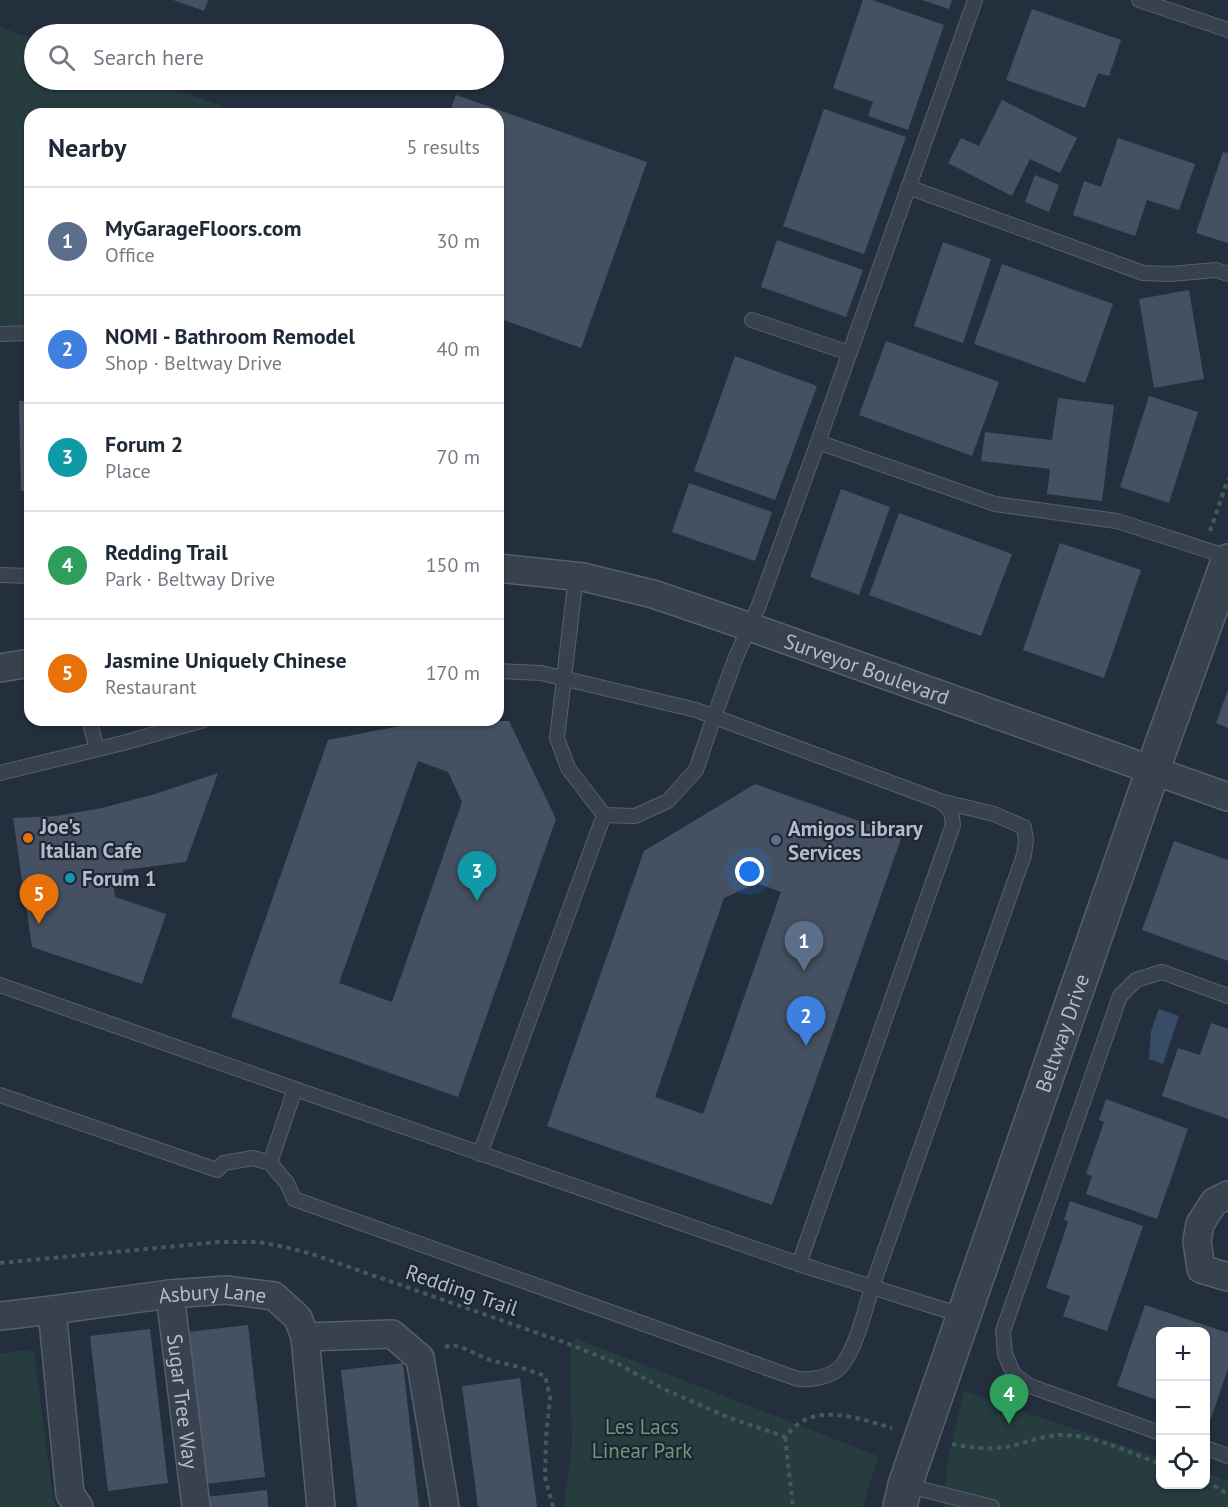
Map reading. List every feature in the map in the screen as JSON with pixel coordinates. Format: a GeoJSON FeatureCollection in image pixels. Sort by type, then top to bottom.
{"type":"FeatureCollection","features":[{"type":"Feature","properties":{"kind":"street","name":"Beltway Drive"},"geometry":{"type":"LineString","coordinates":[[903,1496],[1228,559]]}},
{"type":"Feature","properties":{"kind":"street","name":"Surveyor Boulevard"},"geometry":{"type":"LineString","coordinates":[[504,569],[576,576],[653,594],[1228,797]]}},
{"type":"Feature","properties":{"kind":"street"},"geometry":{"type":"LineString","coordinates":[[0,668],[24,664]]}},
{"type":"Feature","properties":{"kind":"street"},"geometry":{"type":"LineString","coordinates":[[1228,1195],[1214,1202],[1200,1224],[1197,1241],[1201,1269],[1228,1277]]}},
{"type":"Feature","properties":{"kind":"street","name":"Asbury Lane"},"geometry":{"type":"LineString","coordinates":[[0,1316],[170,1294],[226,1290],[274,1296],[298,1318],[305,1337],[321,1507]]}},
{"type":"Feature","properties":{"kind":"street","name":"Sugar Tree Way"},"geometry":{"type":"LineString","coordinates":[[170,1294],[196,1507]]}},
{"type":"Feature","properties":{"kind":"street"},"geometry":{"type":"LineString","coordinates":[[52,1310],[70,1494],[79,1507]]}},
{"type":"Feature","properties":{"kind":"street"},"geometry":{"type":"LineString","coordinates":[[305,1337],[392,1334],[420,1358],[445,1507]]}},
{"type":"Feature","properties":{"kind":"lane"},"geometry":{"type":"LineString","coordinates":[[604,815],[635,816],[669,801],[696,770],[736,657],[750,627],[818,442],[975,0]]}},
{"type":"Feature","properties":{"kind":"lane"},"geometry":{"type":"LineString","coordinates":[[1139,0],[1228,30]]}},
{"type":"Feature","properties":{"kind":"lane"},"geometry":{"type":"LineString","coordinates":[[908,187],[1143,273],[1170,274],[1216,270],[1228,274]]}},
{"type":"Feature","properties":{"kind":"lane"},"geometry":{"type":"LineString","coordinates":[[752,320],[849,353]]}},
{"type":"Feature","properties":{"kind":"lane"},"geometry":{"type":"LineString","coordinates":[[0,334],[24,333]]}},
{"type":"Feature","properties":{"kind":"lane"},"geometry":{"type":"LineString","coordinates":[[818,442],[995,504],[1118,521],[1228,559]]}},
{"type":"Feature","properties":{"kind":"lane"},"geometry":{"type":"LineString","coordinates":[[0,575],[24,576]]}},
{"type":"Feature","properties":{"kind":"lane"},"geometry":{"type":"LineString","coordinates":[[576,576],[557,738],[568,768],[604,815]]}},
{"type":"Feature","properties":{"kind":"lane"},"geometry":{"type":"LineString","coordinates":[[0,1095],[217,1170],[224,1163],[253,1158],[270,1163],[287,1183],[294,1199],[798,1379],[809,1380],[836,1372],[851,1351],[1024,855],[1026,840],[1024,827],[994,814],[940,801],[696,710],[541,673],[504,671]]}},
{"type":"Feature","properties":{"kind":"lane"},"geometry":{"type":"LineString","coordinates":[[91,726],[97,749]]}},
{"type":"Feature","properties":{"kind":"lane"},"geometry":{"type":"LineString","coordinates":[[0,773],[182,726]]}},
{"type":"Feature","properties":{"kind":"lane"},"geometry":{"type":"LineString","coordinates":[[799,1264],[953,825],[951,811],[940,801]]}},
{"type":"Feature","properties":{"kind":"lane"},"geometry":{"type":"LineString","coordinates":[[480,1154],[604,815]]}},
{"type":"Feature","properties":{"kind":"lane"},"geometry":{"type":"LineString","coordinates":[[1156,1431],[1030,1386],[1014,1374],[1005,1354],[1004,1331],[1120,996],[1136,980],[1162,972],[1228,996]]}},
{"type":"Feature","properties":{"kind":"lane"},"geometry":{"type":"LineString","coordinates":[[0,985],[799,1264],[964,1316]]}},
{"type":"Feature","properties":{"kind":"lane"},"geometry":{"type":"LineString","coordinates":[[270,1163],[295,1089]]}},
{"type":"Feature","properties":{"kind":"lane"},"geometry":{"type":"LineString","coordinates":[[1210,1449],[1228,1456]]}},
{"type":"Feature","properties":{"kind":"lane"},"geometry":{"type":"LineString","coordinates":[[903,1496],[992,1507]]}},
{"type":"Feature","properties":{"kind":"path"},"geometry":{"type":"LineString","coordinates":[[1213,523],[1228,479]]}},
{"type":"Feature","properties":{"kind":"path","name":"Redding Trail"},"geometry":{"type":"LineString","coordinates":[[0,1263],[219,1242],[259,1242],[285,1246],[569,1344],[618,1364],[666,1390],[725,1416],[785,1437]]}},
{"type":"Feature","properties":{"kind":"path"},"geometry":{"type":"LineString","coordinates":[[438,1348],[461,1347],[490,1360],[519,1367],[544,1377],[548,1384],[550,1397],[545,1477],[553,1507]]}},
{"type":"Feature","properties":{"kind":"path"},"geometry":{"type":"LineString","coordinates":[[793,1507],[785,1437],[800,1423],[818,1415],[834,1415],[890,1427]]}},
{"type":"Feature","properties":{"kind":"path"},"geometry":{"type":"LineString","coordinates":[[946,1443],[969,1448],[989,1448],[1009,1447],[1060,1435],[1084,1437],[1156,1462]]}},
{"type":"Feature","properties":{"kind":"path"},"geometry":{"type":"LineString","coordinates":[[1210,1483],[1228,1494]]}},
{"type":"Feature","properties":{"kind":"green space"},"geometry":{"type":"Polygon","coordinates":[[[0,27],[24,35],[24,90],[177,90],[228,108],[24,108],[24,325],[0,325],[0,27]]]}},
{"type":"Feature","properties":{"kind":"green space","name":"Les Lacs Linear Park"},"geometry":{"type":"Polygon","coordinates":[[[575,1338],[878,1456],[863,1507],[564,1507],[572,1446],[570,1352],[575,1338]]]}},
{"type":"Feature","properties":{"kind":"green space"},"geometry":{"type":"Polygon","coordinates":[[[22,1350],[34,1352],[53,1499],[56,1507],[0,1507],[0,1354],[22,1350]]]}},
{"type":"Feature","properties":{"kind":"green space"},"geometry":{"type":"Polygon","coordinates":[[[964,1391],[1156,1457],[1156,1489],[1210,1489],[1210,1474],[1228,1481],[1228,1507],[943,1507],[947,1465],[964,1391]]]}},
{"type":"Feature","properties":{"kind":"water"},"geometry":{"type":"Polygon","coordinates":[[[1159,1009],[1179,1016],[1163,1064],[1149,1059],[1151,1031],[1159,1009]]]}},
{"type":"Feature","properties":{"kind":"building"},"geometry":{"type":"Polygon","coordinates":[[[173,0],[208,0],[204,11],[173,0]]]}},
{"type":"Feature","properties":{"kind":"building"},"geometry":{"type":"Polygon","coordinates":[[[863,0],[872,0],[944,25],[908,130],[868,116],[873,102],[833,88],[863,0]]]}},
{"type":"Feature","properties":{"kind":"building"},"geometry":{"type":"Polygon","coordinates":[[[922,0],[952,0],[949,9],[922,0]]]}},
{"type":"Feature","properties":{"kind":"building"},"geometry":{"type":"Polygon","coordinates":[[[1032,9],[1121,40],[1109,76],[1098,73],[1085,108],[1006,80],[1032,9]]]}},
{"type":"Feature","properties":{"kind":"building"},"geometry":{"type":"Polygon","coordinates":[[[456,95],[493,108],[451,108],[456,95]]]}},
{"type":"Feature","properties":{"kind":"building"},"geometry":{"type":"Polygon","coordinates":[[[1002,100],[1077,138],[1060,173],[1030,159],[1012,196],[948,163],[961,138],[979,146],[1002,100]]]}},
{"type":"Feature","properties":{"kind":"building"},"geometry":{"type":"Polygon","coordinates":[[[824,109],[906,137],[864,254],[783,226],[824,109]]]}},
{"type":"Feature","properties":{"kind":"building"},"geometry":{"type":"Polygon","coordinates":[[[504,112],[647,162],[581,348],[504,320],[504,112]]]}},
{"type":"Feature","properties":{"kind":"building"},"geometry":{"type":"Polygon","coordinates":[[[1118,138],[1195,164],[1179,210],[1147,200],[1135,236],[1073,215],[1084,181],[1101,187],[1118,138]]]}},
{"type":"Feature","properties":{"kind":"building"},"geometry":{"type":"Polygon","coordinates":[[[1223,152],[1228,153],[1228,243],[1196,233],[1223,152]]]}},
{"type":"Feature","properties":{"kind":"building"},"geometry":{"type":"Polygon","coordinates":[[[1035,175],[1059,185],[1049,212],[1025,202],[1035,175]]]}},
{"type":"Feature","properties":{"kind":"building"},"geometry":{"type":"Polygon","coordinates":[[[777,240],[863,270],[846,317],[761,287],[777,240]]]}},
{"type":"Feature","properties":{"kind":"building"},"geometry":{"type":"Polygon","coordinates":[[[943,242],[991,259],[963,343],[914,326],[943,242]]]}},
{"type":"Feature","properties":{"kind":"building"},"geometry":{"type":"Polygon","coordinates":[[[1002,264],[1113,304],[1085,383],[974,344],[1002,264]]]}},
{"type":"Feature","properties":{"kind":"building"},"geometry":{"type":"Polygon","coordinates":[[[1189,290],[1204,379],[1154,388],[1139,299],[1189,290]]]}},
{"type":"Feature","properties":{"kind":"building"},"geometry":{"type":"Polygon","coordinates":[[[886,341],[999,382],[972,456],[859,415],[886,341]]]}},
{"type":"Feature","properties":{"kind":"building"},"geometry":{"type":"Polygon","coordinates":[[[735,356],[817,386],[775,500],[694,471],[735,356]]]}},
{"type":"Feature","properties":{"kind":"building"},"geometry":{"type":"Polygon","coordinates":[[[1149,396],[1198,412],[1169,503],[1120,487],[1149,396]]]}},
{"type":"Feature","properties":{"kind":"building"},"geometry":{"type":"Polygon","coordinates":[[[1058,398],[1114,405],[1102,501],[1047,494],[1050,469],[981,461],[985,432],[1052,440],[1058,398]]]}},
{"type":"Feature","properties":{"kind":"building"},"geometry":{"type":"Polygon","coordinates":[[[19,401],[24,401],[24,491],[21,491],[19,401]]]}},
{"type":"Feature","properties":{"kind":"building"},"geometry":{"type":"Polygon","coordinates":[[[689,483],[772,512],[755,561],[672,532],[689,483]]]}},
{"type":"Feature","properties":{"kind":"building"},"geometry":{"type":"Polygon","coordinates":[[[841,489],[890,507],[859,595],[810,577],[841,489]]]}},
{"type":"Feature","properties":{"kind":"building"},"geometry":{"type":"Polygon","coordinates":[[[899,513],[1012,554],[981,636],[869,595],[899,513]]]}},
{"type":"Feature","properties":{"kind":"building"},"geometry":{"type":"Polygon","coordinates":[[[1060,543],[1141,570],[1104,678],[1023,650],[1060,543]]]}},
{"type":"Feature","properties":{"kind":"building"},"geometry":{"type":"Polygon","coordinates":[[[1228,690],[1228,728],[1216,723],[1228,690]]]}},
{"type":"Feature","properties":{"kind":"building"},"geometry":{"type":"Polygon","coordinates":[[[504,721],[509,721],[556,819],[458,1097],[231,1017],[328,740],[400,726],[504,726],[504,721]],[[418,761],[339,983],[392,1002],[462,802],[448,772],[418,761]]]}},
{"type":"Feature","properties":{"kind":"building","name":"Forum 1"},"geometry":{"type":"Polygon","coordinates":[[[218,773],[186,862],[123,870],[124,877],[113,880],[115,897],[166,914],[142,984],[32,947],[13,818],[56,816],[102,808],[155,794],[218,773]]]}},
{"type":"Feature","properties":{"kind":"building"},"geometry":{"type":"Polygon","coordinates":[[[755,784],[902,836],[772,1205],[547,1126],[644,851],[755,784]],[[757,883],[724,898],[655,1097],[703,1114],[781,892],[757,883]]]}},
{"type":"Feature","properties":{"kind":"building"},"geometry":{"type":"Polygon","coordinates":[[[1174,841],[1228,860],[1228,961],[1142,930],[1174,841]]]}},
{"type":"Feature","properties":{"kind":"building"},"geometry":{"type":"Polygon","coordinates":[[[1211,1023],[1228,1029],[1228,1119],[1162,1096],[1178,1048],[1200,1055],[1211,1023]]]}},
{"type":"Feature","properties":{"kind":"building"},"geometry":{"type":"Polygon","coordinates":[[[1106,1099],[1188,1129],[1157,1219],[1086,1194],[1092,1176],[1086,1174],[1104,1122],[1099,1120],[1106,1099]]]}},
{"type":"Feature","properties":{"kind":"building"},"geometry":{"type":"Polygon","coordinates":[[[1070,1201],[1143,1226],[1107,1331],[1063,1316],[1070,1296],[1046,1288],[1068,1222],[1064,1220],[1070,1201]]]}},
{"type":"Feature","properties":{"kind":"building"},"geometry":{"type":"Polygon","coordinates":[[[1145,1305],[1228,1333],[1228,1369],[1211,1418],[1210,1327],[1156,1327],[1156,1400],[1117,1386],[1145,1305]]]}},
{"type":"Feature","properties":{"kind":"building"},"geometry":{"type":"Polygon","coordinates":[[[248,1325],[265,1477],[205,1484],[187,1332],[248,1325]]]}},
{"type":"Feature","properties":{"kind":"building"},"geometry":{"type":"Polygon","coordinates":[[[150,1329],[168,1483],[108,1491],[90,1336],[150,1329]]]}},
{"type":"Feature","properties":{"kind":"building"},"geometry":{"type":"Polygon","coordinates":[[[403,1363],[419,1507],[357,1507],[341,1370],[403,1363]]]}},
{"type":"Feature","properties":{"kind":"building"},"geometry":{"type":"Polygon","coordinates":[[[520,1378],[537,1507],[478,1507],[462,1386],[520,1378]]]}},
{"type":"Feature","properties":{"kind":"building"},"geometry":{"type":"Polygon","coordinates":[[[267,1490],[268,1507],[207,1507],[206,1497],[267,1490]]]}},
{"type":"Feature","properties":{"kind":"place","name":"Joe's Italian Cafe"},"geometry":{"type":"Point","coordinates":[28,838]}},
{"type":"Feature","properties":{"kind":"place","name":"Amigos Library Services"},"geometry":{"type":"Point","coordinates":[776,840]}},
{"type":"Feature","properties":{"kind":"place","name":"Forum 1"},"geometry":{"type":"Point","coordinates":[70,878]}},
{"type":"Feature","properties":{"kind":"place","name":"Forum 2"},"geometry":{"type":"Point","coordinates":[477,901]}},
{"type":"Feature","properties":{"kind":"place","name":"Jasmine Uniquely Chinese"},"geometry":{"type":"Point","coordinates":[39,924]}},
{"type":"Feature","properties":{"kind":"place","name":"MyGarageFloors.com"},"geometry":{"type":"Point","coordinates":[804,971]}},
{"type":"Feature","properties":{"kind":"place","name":"NOMI - Bathroom Remodel"},"geometry":{"type":"Point","coordinates":[806,1046]}},
{"type":"Feature","properties":{"kind":"place","name":"Redding Trail"},"geometry":{"type":"Point","coordinates":[1009,1424]}}]}
